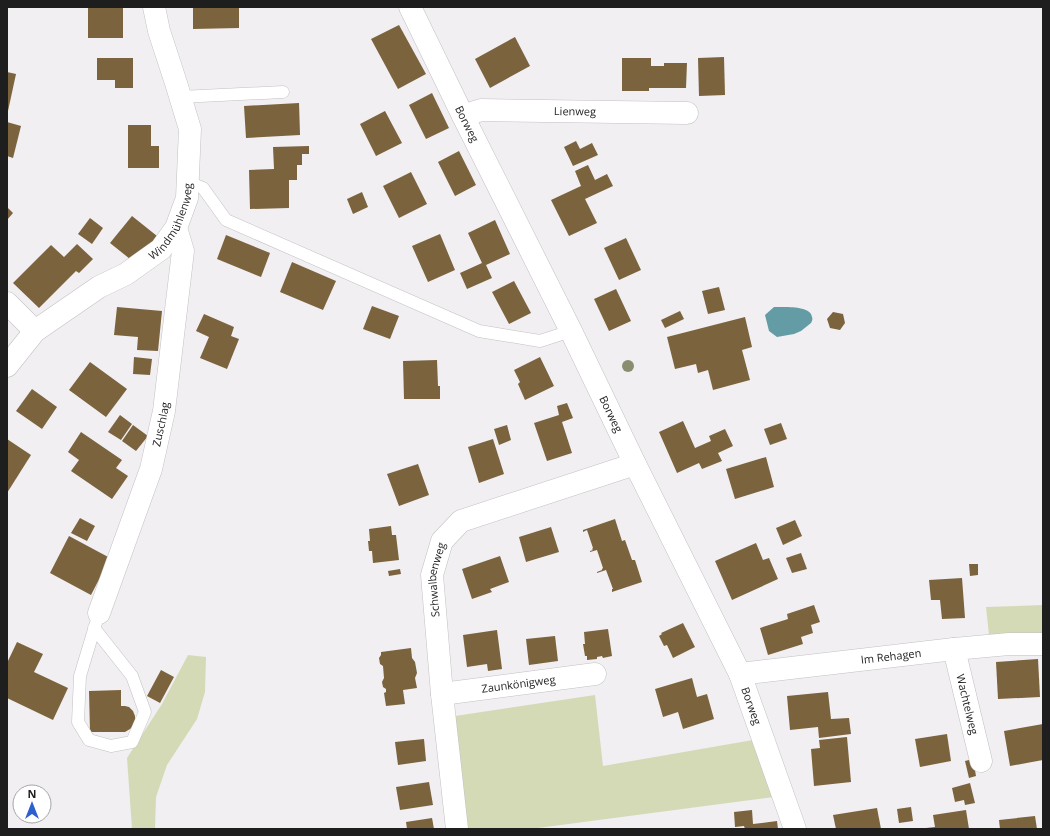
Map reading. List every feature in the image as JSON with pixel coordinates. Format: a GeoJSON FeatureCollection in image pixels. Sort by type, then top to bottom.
{"type":"FeatureCollection","features":[{"type":"Feature","properties":{"kind":"street","name":"Windmühlenweg"},"geometry":{"type":"LineString","coordinates":[[7,366],[36,331],[99,287],[126,274],[161,249],[176,228],[188,198],[190,128],[159,31],[154,7]]}},
{"type":"Feature","properties":{"kind":"street","name":"Borweg"},"geometry":{"type":"LineString","coordinates":[[410,7],[740,674],[795,829]]}},
{"type":"Feature","properties":{"kind":"street","name":"Lienweg"},"geometry":{"type":"LineString","coordinates":[[464,116],[481,110],[687,113]]}},
{"type":"Feature","properties":{"kind":"street","name":"Zuschlag"},"geometry":{"type":"LineString","coordinates":[[97,621],[151,469],[164,411],[183,251],[176,228]]}},
{"type":"Feature","properties":{"kind":"street"},"geometry":{"type":"LineString","coordinates":[[7,303],[36,331]]}},
{"type":"Feature","properties":{"kind":"street","name":"Schwalbenweg"},"geometry":{"type":"LineString","coordinates":[[457,829],[442,694],[432,575],[442,542],[461,521],[635,464]]}},
{"type":"Feature","properties":{"kind":"street","name":"Im Rehagen"},"geometry":{"type":"LineString","coordinates":[[740,674],[954,649],[1009,644],[1043,644]]}},
{"type":"Feature","properties":{"kind":"street","name":"Wachtelweg"},"geometry":{"type":"LineString","coordinates":[[954,649],[981,761]]}},
{"type":"Feature","properties":{"kind":"street","name":"Zaunkönigweg"},"geometry":{"type":"LineString","coordinates":[[442,694],[594,674]]}},
{"type":"Feature","properties":{"kind":"lane"},"geometry":{"type":"LineString","coordinates":[[180,97],[283,92]]}},
{"type":"Feature","properties":{"kind":"lane"},"geometry":{"type":"LineString","coordinates":[[188,182],[203,188],[226,220],[479,331],[540,341],[571,331]]}},
{"type":"Feature","properties":{"kind":"lane"},"geometry":{"type":"LineString","coordinates":[[97,621],[132,676],[145,712],[132,742],[111,746],[88,740],[78,722],[80,676],[97,621]]}},
{"type":"Feature","properties":{"kind":"green space"},"geometry":{"type":"Polygon","coordinates":[[[1043,605],[1043,634],[989,635],[986,607],[1043,605]]]}},
{"type":"Feature","properties":{"kind":"green space"},"geometry":{"type":"Polygon","coordinates":[[[188,655],[206,657],[205,692],[197,719],[167,765],[156,797],[155,829],[132,829],[127,758],[162,704],[188,655]]]}},
{"type":"Feature","properties":{"kind":"green space"},"geometry":{"type":"Polygon","coordinates":[[[595,695],[603,766],[753,740],[774,797],[538,829],[468,829],[455,716],[595,695]]]}},
{"type":"Feature","properties":{"kind":"water"},"geometry":{"type":"Polygon","coordinates":[[[774,307],[790,307],[807,310],[810,313],[812,321],[801,331],[794,334],[777,337],[769,331],[765,315],[774,307]]]}},
{"type":"Feature","properties":{"kind":"building"},"geometry":{"type":"Polygon","coordinates":[[[123,7],[123,38],[88,38],[88,8],[123,7]]]}},
{"type":"Feature","properties":{"kind":"building"},"geometry":{"type":"Polygon","coordinates":[[[193,7],[239,7],[239,28],[193,29],[193,7]]]}},
{"type":"Feature","properties":{"kind":"building"},"geometry":{"type":"Polygon","coordinates":[[[399,25],[426,74],[398,89],[371,39],[399,25]]]}},
{"type":"Feature","properties":{"kind":"building"},"geometry":{"type":"Polygon","coordinates":[[[515,37],[530,66],[490,88],[475,59],[515,37]]]}},
{"type":"Feature","properties":{"kind":"building"},"geometry":{"type":"Polygon","coordinates":[[[724,57],[725,95],[699,96],[698,58],[724,57]]]}},
{"type":"Feature","properties":{"kind":"building"},"geometry":{"type":"Polygon","coordinates":[[[97,58],[133,58],[133,88],[115,88],[115,80],[97,80],[97,58]]]}},
{"type":"Feature","properties":{"kind":"building"},"geometry":{"type":"Polygon","coordinates":[[[622,58],[651,58],[651,66],[664,66],[664,63],[687,63],[686,88],[649,88],[649,91],[622,91],[622,58]]]}},
{"type":"Feature","properties":{"kind":"building"},"geometry":{"type":"Polygon","coordinates":[[[7,72],[16,74],[8,111],[7,111],[7,72]]]}},
{"type":"Feature","properties":{"kind":"building"},"geometry":{"type":"Polygon","coordinates":[[[432,93],[449,128],[426,139],[409,105],[432,93]]]}},
{"type":"Feature","properties":{"kind":"building"},"geometry":{"type":"Polygon","coordinates":[[[299,103],[300,135],[246,138],[244,106],[299,103]]]}},
{"type":"Feature","properties":{"kind":"building"},"geometry":{"type":"Polygon","coordinates":[[[385,111],[402,143],[376,156],[360,124],[385,111]]]}},
{"type":"Feature","properties":{"kind":"building"},"geometry":{"type":"Polygon","coordinates":[[[7,122],[21,126],[13,158],[7,156],[7,122]]]}},
{"type":"Feature","properties":{"kind":"building"},"geometry":{"type":"Polygon","coordinates":[[[128,125],[151,125],[151,146],[159,146],[159,168],[128,168],[128,125]]]}},
{"type":"Feature","properties":{"kind":"building"},"geometry":{"type":"Polygon","coordinates":[[[576,141],[580,149],[592,143],[598,155],[573,166],[564,147],[576,141]]]}},
{"type":"Feature","properties":{"kind":"building"},"geometry":{"type":"Polygon","coordinates":[[[309,146],[309,154],[302,154],[302,165],[297,165],[297,180],[289,180],[289,208],[250,209],[249,170],[274,169],[273,147],[309,146]]]}},
{"type":"Feature","properties":{"kind":"building"},"geometry":{"type":"Polygon","coordinates":[[[459,151],[476,185],[455,196],[438,162],[459,151]]]}},
{"type":"Feature","properties":{"kind":"building"},"geometry":{"type":"Polygon","coordinates":[[[588,165],[595,180],[607,174],[613,186],[585,199],[597,223],[569,236],[551,200],[581,186],[575,171],[588,165]]]}},
{"type":"Feature","properties":{"kind":"building"},"geometry":{"type":"Polygon","coordinates":[[[411,172],[427,204],[399,218],[383,186],[411,172]]]}},
{"type":"Feature","properties":{"kind":"building"},"geometry":{"type":"Polygon","coordinates":[[[362,192],[368,207],[353,214],[347,199],[362,192]]]}},
{"type":"Feature","properties":{"kind":"building"},"geometry":{"type":"Polygon","coordinates":[[[7,207],[13,213],[7,220],[7,207]]]}},
{"type":"Feature","properties":{"kind":"building"},"geometry":{"type":"Polygon","coordinates":[[[132,216],[157,236],[135,263],[110,243],[132,216]]]}},
{"type":"Feature","properties":{"kind":"building"},"geometry":{"type":"Polygon","coordinates":[[[90,218],[103,228],[92,244],[78,234],[90,218]]]}},
{"type":"Feature","properties":{"kind":"building"},"geometry":{"type":"Polygon","coordinates":[[[495,220],[510,254],[486,265],[492,278],[467,289],[460,273],[482,263],[468,233],[495,220]]]}},
{"type":"Feature","properties":{"kind":"building"},"geometry":{"type":"Polygon","coordinates":[[[440,234],[455,270],[428,282],[412,246],[440,234]]]}},
{"type":"Feature","properties":{"kind":"building"},"geometry":{"type":"Polygon","coordinates":[[[226,235],[270,253],[261,277],[217,259],[226,235]]]}},
{"type":"Feature","properties":{"kind":"building"},"geometry":{"type":"Polygon","coordinates":[[[626,238],[641,270],[619,280],[604,248],[626,238]]]}},
{"type":"Feature","properties":{"kind":"building"},"geometry":{"type":"Polygon","coordinates":[[[77,244],[93,259],[79,273],[76,271],[39,308],[13,283],[51,245],[64,257],[77,244]]]}},
{"type":"Feature","properties":{"kind":"building"},"geometry":{"type":"Polygon","coordinates":[[[292,262],[336,281],[323,310],[280,292],[292,262]]]}},
{"type":"Feature","properties":{"kind":"building"},"geometry":{"type":"Polygon","coordinates":[[[514,281],[531,313],[509,324],[492,292],[514,281]]]}},
{"type":"Feature","properties":{"kind":"building"},"geometry":{"type":"Polygon","coordinates":[[[719,287],[725,310],[708,314],[702,291],[719,287]]]}},
{"type":"Feature","properties":{"kind":"building"},"geometry":{"type":"Polygon","coordinates":[[[616,289],[631,321],[609,331],[594,299],[616,289]]]}},
{"type":"Feature","properties":{"kind":"building"},"geometry":{"type":"Polygon","coordinates":[[[372,306],[399,316],[390,339],[363,329],[372,306]]]}},
{"type":"Feature","properties":{"kind":"building"},"geometry":{"type":"Polygon","coordinates":[[[117,307],[162,311],[158,351],[137,350],[138,337],[114,335],[117,307]]]}},
{"type":"Feature","properties":{"kind":"building"},"geometry":{"type":"Polygon","coordinates":[[[680,311],[684,319],[665,328],[661,320],[680,311]]]}},
{"type":"Feature","properties":{"kind":"building"},"geometry":{"type":"Polygon","coordinates":[[[833,312],[843,314],[845,323],[840,330],[830,328],[827,319],[833,312]]]}},
{"type":"Feature","properties":{"kind":"building"},"geometry":{"type":"Polygon","coordinates":[[[204,314],[234,327],[231,336],[239,339],[227,369],[200,358],[209,337],[196,331],[204,314]]]}},
{"type":"Feature","properties":{"kind":"building"},"geometry":{"type":"Polygon","coordinates":[[[745,317],[752,347],[742,350],[750,380],[713,390],[708,370],[698,373],[696,364],[675,369],[667,337],[745,317]]]}},
{"type":"Feature","properties":{"kind":"building"},"geometry":{"type":"Polygon","coordinates":[[[134,357],[152,359],[150,375],[133,374],[134,357]]]}},
{"type":"Feature","properties":{"kind":"building"},"geometry":{"type":"Polygon","coordinates":[[[540,357],[554,386],[525,400],[518,384],[520,382],[514,370],[540,357]]]}},
{"type":"Feature","properties":{"kind":"building"},"geometry":{"type":"Polygon","coordinates":[[[437,360],[440,399],[404,399],[403,361],[437,360]]]}},
{"type":"Feature","properties":{"kind":"building"},"geometry":{"type":"Polygon","coordinates":[[[90,362],[127,389],[106,417],[69,390],[90,362]]]}},
{"type":"Feature","properties":{"kind":"building"},"geometry":{"type":"Polygon","coordinates":[[[32,389],[57,407],[42,429],[16,411],[32,389]]]}},
{"type":"Feature","properties":{"kind":"building"},"geometry":{"type":"Polygon","coordinates":[[[567,403],[573,418],[562,422],[572,453],[547,461],[534,423],[559,415],[557,406],[567,403]]]}},
{"type":"Feature","properties":{"kind":"building"},"geometry":{"type":"Polygon","coordinates":[[[120,415],[132,424],[121,440],[108,432],[120,415]]]}},
{"type":"Feature","properties":{"kind":"building"},"geometry":{"type":"Polygon","coordinates":[[[683,421],[695,448],[711,441],[709,436],[725,429],[733,446],[718,453],[722,461],[702,469],[699,463],[677,473],[659,432],[683,421]]]}},
{"type":"Feature","properties":{"kind":"building"},"geometry":{"type":"Polygon","coordinates":[[[781,423],[787,439],[770,445],[764,429],[781,423]]]}},
{"type":"Feature","properties":{"kind":"building"},"geometry":{"type":"Polygon","coordinates":[[[133,425],[148,436],[136,451],[122,441],[133,425]]]}},
{"type":"Feature","properties":{"kind":"building"},"geometry":{"type":"Polygon","coordinates":[[[507,425],[511,440],[499,445],[494,429],[507,425]]]}},
{"type":"Feature","properties":{"kind":"building"},"geometry":{"type":"Polygon","coordinates":[[[81,432],[122,460],[116,468],[128,476],[112,499],[71,471],[79,460],[68,452],[81,432]]]}},
{"type":"Feature","properties":{"kind":"building"},"geometry":{"type":"Polygon","coordinates":[[[7,439],[31,455],[7,493],[7,439]]]}},
{"type":"Feature","properties":{"kind":"building"},"geometry":{"type":"Polygon","coordinates":[[[493,439],[504,474],[479,483],[468,447],[493,439]]]}},
{"type":"Feature","properties":{"kind":"building"},"geometry":{"type":"Polygon","coordinates":[[[766,457],[774,487],[735,499],[726,469],[766,457]]]}},
{"type":"Feature","properties":{"kind":"building"},"geometry":{"type":"Polygon","coordinates":[[[418,464],[429,495],[399,506],[387,474],[418,464]]]}},
{"type":"Feature","properties":{"kind":"building"},"geometry":{"type":"Polygon","coordinates":[[[80,518],[95,526],[87,541],[71,533],[80,518]]]}},
{"type":"Feature","properties":{"kind":"building"},"geometry":{"type":"Polygon","coordinates":[[[615,519],[622,541],[625,540],[632,560],[635,560],[642,582],[612,592],[613,589],[606,570],[597,573],[603,568],[597,550],[590,552],[593,548],[587,530],[583,532],[583,530],[615,519]]]}},
{"type":"Feature","properties":{"kind":"building"},"geometry":{"type":"Polygon","coordinates":[[[795,520],[802,536],[783,545],[776,528],[795,520]]]}},
{"type":"Feature","properties":{"kind":"building"},"geometry":{"type":"Polygon","coordinates":[[[391,526],[392,535],[396,535],[399,560],[373,563],[372,551],[369,551],[369,529],[391,526]]]}},
{"type":"Feature","properties":{"kind":"building"},"geometry":{"type":"Polygon","coordinates":[[[551,527],[559,552],[526,562],[519,537],[551,527]]]}},
{"type":"Feature","properties":{"kind":"building"},"geometry":{"type":"Polygon","coordinates":[[[69,536],[110,558],[91,595],[50,573],[69,536]]]}},
{"type":"Feature","properties":{"kind":"building"},"geometry":{"type":"Polygon","coordinates":[[[756,543],[763,560],[769,558],[778,579],[732,600],[715,561],[756,543]]]}},
{"type":"Feature","properties":{"kind":"building"},"geometry":{"type":"Polygon","coordinates":[[[801,553],[807,569],[792,573],[786,558],[801,553]]]}},
{"type":"Feature","properties":{"kind":"building"},"geometry":{"type":"Polygon","coordinates":[[[500,556],[509,582],[490,589],[492,592],[472,599],[462,569],[500,556]]]}},
{"type":"Feature","properties":{"kind":"building"},"geometry":{"type":"Polygon","coordinates":[[[969,564],[978,564],[978,575],[970,576],[969,564]]]}},
{"type":"Feature","properties":{"kind":"building"},"geometry":{"type":"Polygon","coordinates":[[[400,569],[401,574],[389,576],[388,571],[400,569]]]}},
{"type":"Feature","properties":{"kind":"building"},"geometry":{"type":"Polygon","coordinates":[[[962,578],[965,618],[942,619],[940,600],[931,600],[929,580],[962,578]]]}},
{"type":"Feature","properties":{"kind":"building"},"geometry":{"type":"Polygon","coordinates":[[[814,605],[820,622],[811,625],[813,633],[801,637],[803,644],[768,655],[760,628],[788,619],[787,614],[814,605]]]}},
{"type":"Feature","properties":{"kind":"building"},"geometry":{"type":"Polygon","coordinates":[[[683,623],[695,647],[673,658],[667,645],[664,646],[659,636],[662,634],[661,633],[683,623]]]}},
{"type":"Feature","properties":{"kind":"building"},"geometry":{"type":"Polygon","coordinates":[[[608,629],[612,656],[603,658],[602,656],[597,657],[597,659],[587,660],[583,644],[585,644],[584,632],[608,629]]]}},
{"type":"Feature","properties":{"kind":"building"},"geometry":{"type":"Polygon","coordinates":[[[497,630],[502,669],[488,671],[487,664],[467,667],[463,635],[497,630]]]}},
{"type":"Feature","properties":{"kind":"building"},"geometry":{"type":"Polygon","coordinates":[[[555,636],[558,661],[529,665],[526,639],[555,636]]]}},
{"type":"Feature","properties":{"kind":"building"},"geometry":{"type":"Polygon","coordinates":[[[17,642],[43,654],[34,672],[68,688],[53,720],[7,698],[7,663],[17,642]]]}},
{"type":"Feature","properties":{"kind":"building"},"geometry":{"type":"Polygon","coordinates":[[[411,648],[412,658],[415,662],[417,673],[415,678],[417,688],[403,690],[405,704],[386,706],[384,693],[386,692],[386,689],[383,687],[382,682],[384,678],[383,666],[380,664],[379,658],[381,652],[411,648]]]}},
{"type":"Feature","properties":{"kind":"building"},"geometry":{"type":"Polygon","coordinates":[[[1038,659],[1040,697],[998,699],[996,662],[1038,659]]]}},
{"type":"Feature","properties":{"kind":"building"},"geometry":{"type":"Polygon","coordinates":[[[161,670],[174,677],[160,703],[147,696],[161,670]]]}},
{"type":"Feature","properties":{"kind":"building"},"geometry":{"type":"Polygon","coordinates":[[[692,678],[697,697],[707,694],[714,719],[683,729],[678,712],[663,717],[655,689],[692,678]]]}},
{"type":"Feature","properties":{"kind":"building"},"geometry":{"type":"Polygon","coordinates":[[[121,690],[121,706],[129,707],[135,716],[133,726],[125,732],[90,732],[89,691],[121,690]]]}},
{"type":"Feature","properties":{"kind":"building"},"geometry":{"type":"Polygon","coordinates":[[[828,692],[831,719],[849,718],[851,734],[819,738],[818,727],[790,730],[787,696],[828,692]]]}},
{"type":"Feature","properties":{"kind":"building"},"geometry":{"type":"Polygon","coordinates":[[[1043,724],[1043,760],[1010,766],[1004,731],[1043,724]]]}},
{"type":"Feature","properties":{"kind":"building"},"geometry":{"type":"Polygon","coordinates":[[[947,734],[951,761],[920,767],[915,739],[947,734]]]}},
{"type":"Feature","properties":{"kind":"building"},"geometry":{"type":"Polygon","coordinates":[[[847,737],[851,782],[814,786],[811,749],[820,748],[819,740],[847,737]]]}},
{"type":"Feature","properties":{"kind":"building"},"geometry":{"type":"Polygon","coordinates":[[[424,739],[426,761],[398,765],[395,742],[424,739]]]}},
{"type":"Feature","properties":{"kind":"building"},"geometry":{"type":"Polygon","coordinates":[[[973,759],[976,776],[969,778],[965,761],[973,759]]]}},
{"type":"Feature","properties":{"kind":"building"},"geometry":{"type":"Polygon","coordinates":[[[429,782],[433,805],[400,810],[396,787],[429,782]]]}},
{"type":"Feature","properties":{"kind":"building"},"geometry":{"type":"Polygon","coordinates":[[[970,783],[975,803],[965,805],[964,800],[955,802],[952,788],[970,783]]]}},
{"type":"Feature","properties":{"kind":"building"},"geometry":{"type":"Polygon","coordinates":[[[911,807],[913,821],[899,823],[897,809],[911,807]]]}},
{"type":"Feature","properties":{"kind":"building"},"geometry":{"type":"Polygon","coordinates":[[[877,808],[881,829],[836,829],[833,815],[877,808]]]}},
{"type":"Feature","properties":{"kind":"building"},"geometry":{"type":"Polygon","coordinates":[[[752,810],[753,824],[777,821],[778,829],[745,829],[744,826],[735,827],[734,812],[752,810]]]}},
{"type":"Feature","properties":{"kind":"building"},"geometry":{"type":"Polygon","coordinates":[[[966,810],[969,829],[926,829],[935,827],[933,815],[966,810]]]}},
{"type":"Feature","properties":{"kind":"building"},"geometry":{"type":"Polygon","coordinates":[[[1035,816],[1037,829],[1000,829],[999,820],[1035,816]]]}},
{"type":"Feature","properties":{"kind":"building"},"geometry":{"type":"Polygon","coordinates":[[[432,818],[434,829],[407,829],[406,822],[432,818]]]}}]}
